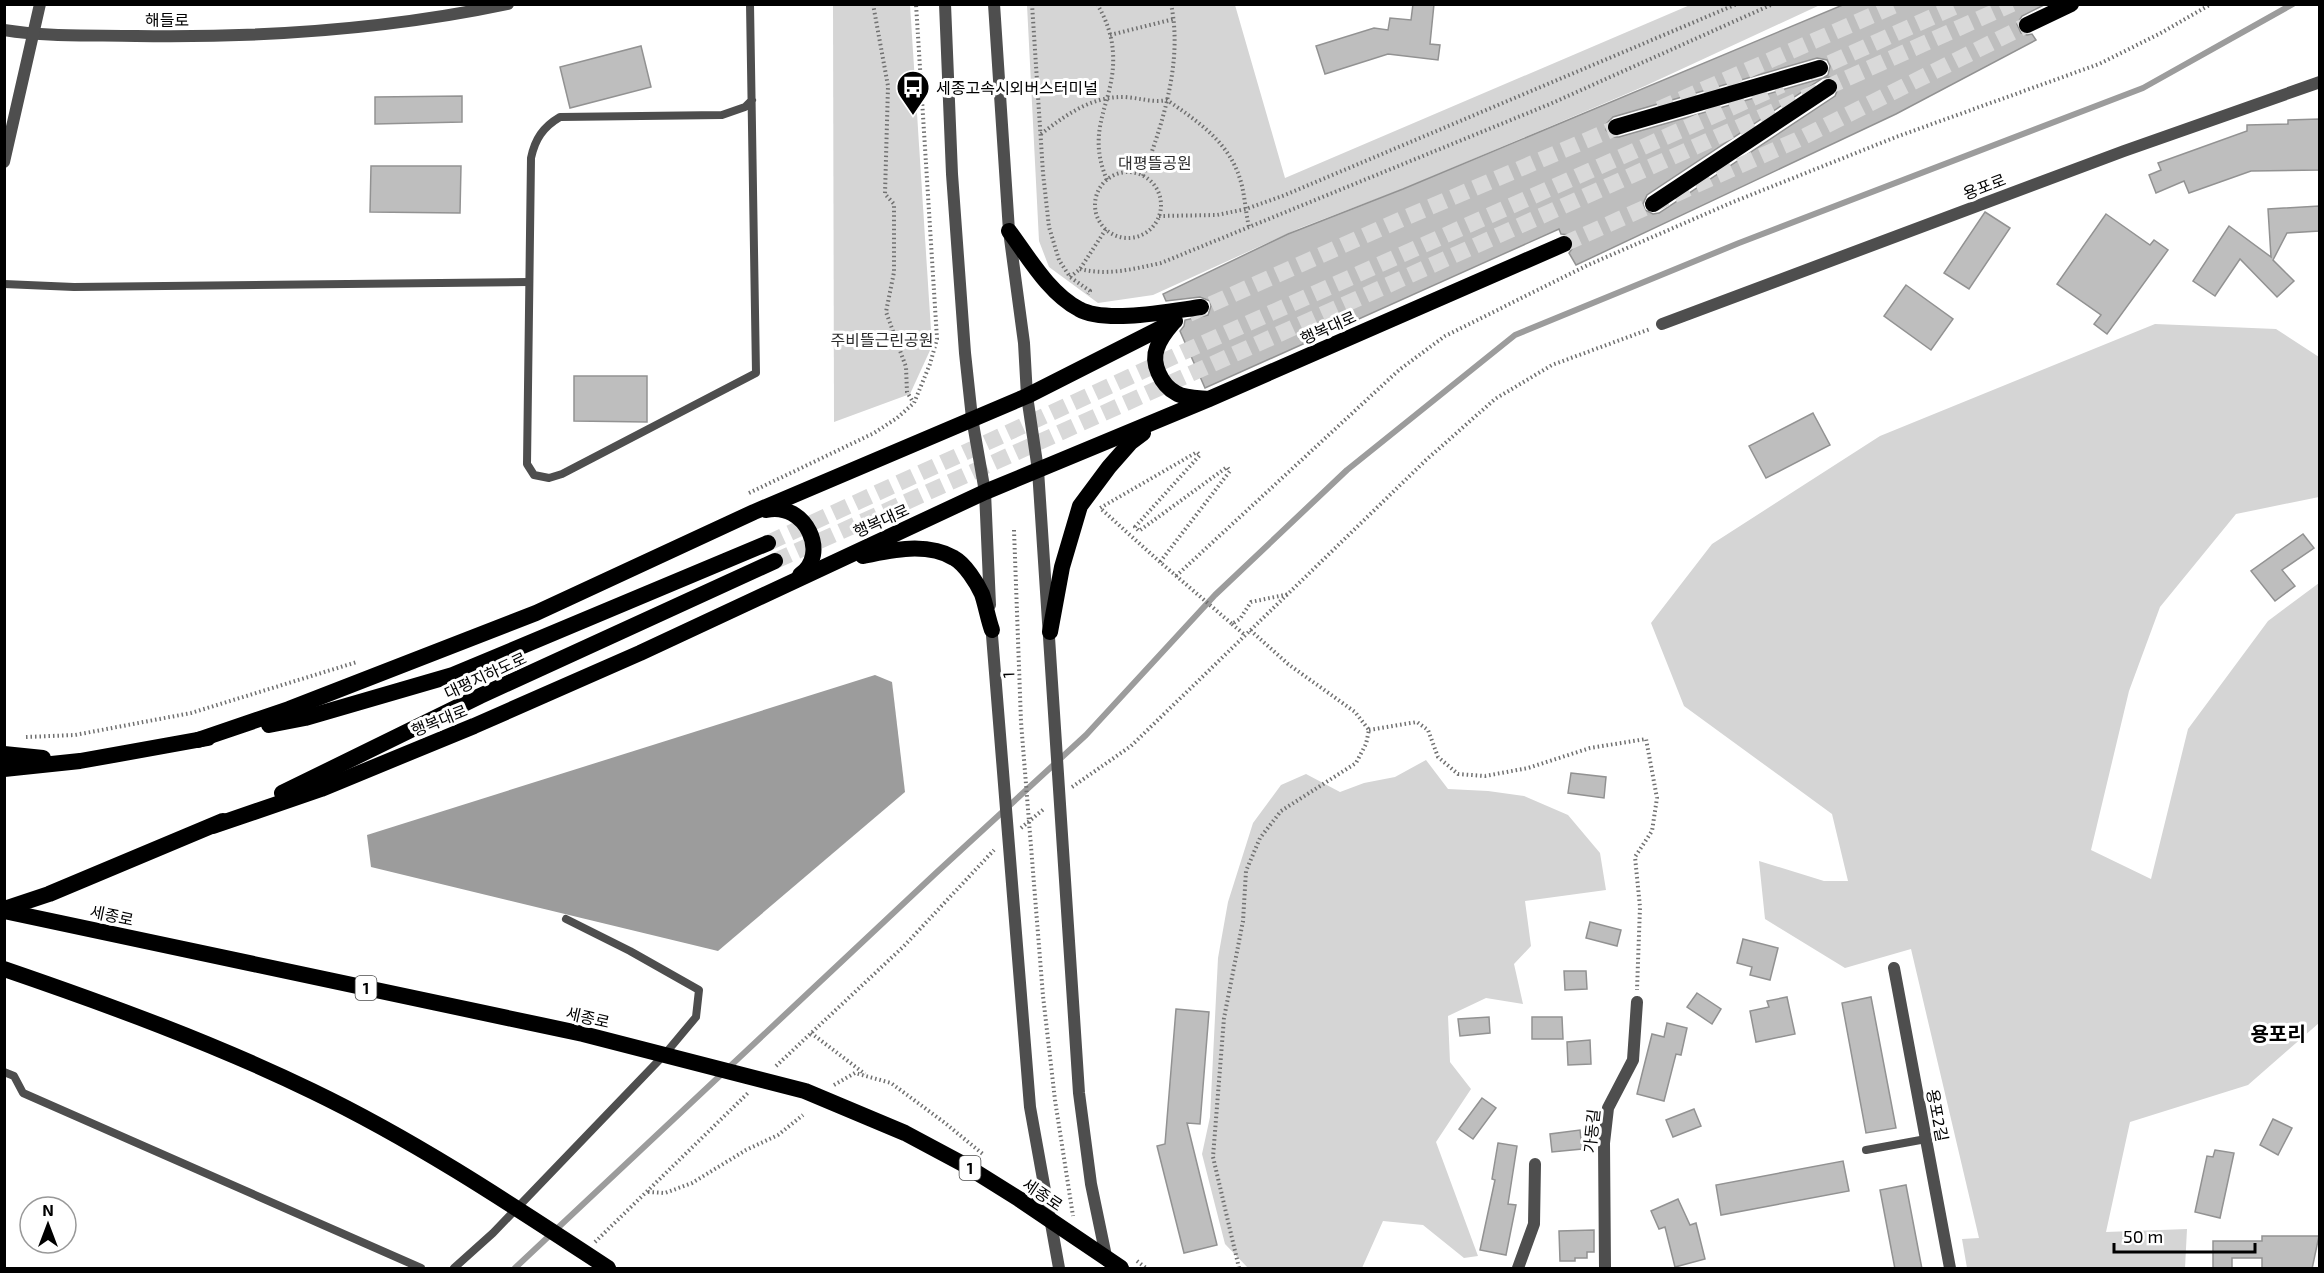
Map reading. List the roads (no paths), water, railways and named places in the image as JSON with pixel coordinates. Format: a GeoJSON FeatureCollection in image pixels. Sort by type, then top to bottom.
{"type":"FeatureCollection","features":[{"type":"Feature","properties":{"kind":"highway"},"geometry":{"type":"LineString","coordinates":[[2027,25],[2071,4]]}},
{"type":"Feature","properties":{"kind":"highway"},"geometry":{"type":"LineString","coordinates":[[1616,127],[1820,68]]}},
{"type":"Feature","properties":{"kind":"highway"},"geometry":{"type":"LineString","coordinates":[[1653,204],[1829,87]]}},
{"type":"Feature","properties":{"kind":"highway"},"geometry":{"type":"LineString","coordinates":[[1009,231],[1042,276],[1067,301],[1080,310],[1096,315],[1144,315],[1201,307]]}},
{"type":"Feature","properties":{"kind":"highway","name":"행복대로"},"geometry":{"type":"LineString","coordinates":[[213,826],[321,789],[474,726],[640,653],[985,492],[1166,418],[1564,244]]}},
{"type":"Feature","properties":{"kind":"highway"},"geometry":{"type":"LineString","coordinates":[[4,769],[80,761],[198,740],[289,709],[536,613],[754,512],[1027,396],[1175,321],[1162,338],[1156,351],[1156,367],[1161,378],[1177,394],[1209,399]]}},
{"type":"Feature","properties":{"kind":"highway"},"geometry":{"type":"LineString","coordinates":[[1050,632],[1062,567],[1080,506],[1131,442],[1166,418]]}},
{"type":"Feature","properties":{"kind":"highway"},"geometry":{"type":"LineString","coordinates":[[754,512],[777,507],[791,511],[801,518],[809,529],[813,543],[808,570],[792,581]]}},
{"type":"Feature","properties":{"kind":"highway","name":"대평지하도로"},"geometry":{"type":"LineString","coordinates":[[198,740],[305,718],[453,675],[768,543]]}},
{"type":"Feature","properties":{"kind":"highway"},"geometry":{"type":"LineString","coordinates":[[821,567],[893,550],[927,550],[955,558],[969,574],[981,594],[992,630]]}},
{"type":"Feature","properties":{"kind":"highway","name":"대평지하도로"},"geometry":{"type":"LineString","coordinates":[[213,826],[480,696],[775,561]]}},
{"type":"Feature","properties":{"kind":"highway"},"geometry":{"type":"LineString","coordinates":[[4,754],[80,761]]}},
{"type":"Feature","properties":{"kind":"highway"},"geometry":{"type":"LineString","coordinates":[[4,910],[213,826]]}},
{"type":"Feature","properties":{"kind":"highway","name":"세종로"},"geometry":{"type":"LineString","coordinates":[[4,910],[583,1034],[805,1091],[905,1133],[963,1164],[1019,1199],[1121,1269]]}},
{"type":"Feature","properties":{"kind":"highway"},"geometry":{"type":"LineString","coordinates":[[4,969],[102,1003],[202,1042],[313,1091],[424,1150],[504,1199],[608,1269]]}},
{"type":"Feature","properties":{"kind":"street"},"geometry":{"type":"LineString","coordinates":[[4,162],[40,4]]}},
{"type":"Feature","properties":{"kind":"street","name":"해들로"},"geometry":{"type":"LineString","coordinates":[[4,30],[33,34],[163,36],[294,34],[386,26],[508,4]]}},
{"type":"Feature","properties":{"kind":"street"},"geometry":{"type":"LineString","coordinates":[[945,4],[953,183],[965,352],[972,418],[985,492],[992,630],[1001,742],[1005,845],[1030,1107],[1059,1269]]}},
{"type":"Feature","properties":{"kind":"street"},"geometry":{"type":"LineString","coordinates":[[994,4],[1009,231],[1024,343],[1027,396],[1038,470],[1063,816],[1079,1093],[1091,1184],[1108,1269]]}},
{"type":"Feature","properties":{"kind":"street","name":"용포로"},"geometry":{"type":"LineString","coordinates":[[1662,324],[2319,82]]}},
{"type":"Feature","properties":{"kind":"street","name":"용포2길"},"geometry":{"type":"LineString","coordinates":[[1894,968],[1950,1269]]}},
{"type":"Feature","properties":{"kind":"street","name":"가동길"},"geometry":{"type":"LineString","coordinates":[[1605,1269],[1605,1131],[1608,1108],[1633,1060],[1637,1002]]}},
{"type":"Feature","properties":{"kind":"street"},"geometry":{"type":"LineString","coordinates":[[1518,1269],[1534,1224],[1535,1164]]}},
{"type":"Feature","properties":{"kind":"lane"},"geometry":{"type":"LineString","coordinates":[[750,4],[752,100],[756,373],[562,474],[549,478],[538,477],[530,471],[527,464],[531,158],[535,143],[547,126],[565,116],[722,115],[746,107],[752,100]]}},
{"type":"Feature","properties":{"kind":"lane"},"geometry":{"type":"LineString","coordinates":[[4,284],[74,287],[529,282]]}},
{"type":"Feature","properties":{"kind":"lane"},"geometry":{"type":"LineString","coordinates":[[454,1269],[493,1233],[665,1054],[696,1017],[699,990],[630,951],[566,919]]}},
{"type":"Feature","properties":{"kind":"lane"},"geometry":{"type":"LineString","coordinates":[[4,1072],[14,1076],[23,1093],[421,1269]]}},
{"type":"Feature","properties":{"kind":"lane"},"geometry":{"type":"LineString","coordinates":[[1866,1150],[1926,1139]]}},
{"type":"Feature","properties":{"kind":"waterway"},"geometry":{"type":"LineString","coordinates":[[515,1268],[1086,735],[1215,595],[1347,470],[1515,335],[1739,243],[2143,88],[2293,4]]}},
{"type":"Feature","properties":{"kind":"tunnel"},"geometry":{"type":"LineString","coordinates":[[1659,109],[1898,4]]}},
{"type":"Feature","properties":{"kind":"tunnel"},"geometry":{"type":"LineString","coordinates":[[1808,73],[1961,4]]}},
{"type":"Feature","properties":{"kind":"tunnel"},"geometry":{"type":"LineString","coordinates":[[775,561],[2012,4]]}},
{"type":"Feature","properties":{"kind":"tunnel"},"geometry":{"type":"LineString","coordinates":[[1564,244],[1797,140],[2027,25]]}},
{"type":"Feature","properties":{"kind":"tunnel"},"geometry":{"type":"LineString","coordinates":[[768,543],[1188,350],[1782,85]]}},
{"type":"Feature","properties":{"kind":"tunnel"},"geometry":{"type":"LineString","coordinates":[[1189,314],[1402,219],[1627,123]]}},
{"type":"Feature","properties":{"kind":"place","name":"세종고속시외버스터미널"},"geometry":{"type":"Point","coordinates":[913,116]}},
{"type":"Feature","properties":{"kind":"district","name":"용포리"},"geometry":{"type":"Point","coordinates":[2278,1033]}},
{"type":"Feature","properties":{"kind":"park label","name":"대평뜰공원"},"geometry":{"type":"Point","coordinates":[1155,162]}},
{"type":"Feature","properties":{"kind":"park label","name":"주비뜰근린공원"},"geometry":{"type":"Point","coordinates":[882,339]}}]}
